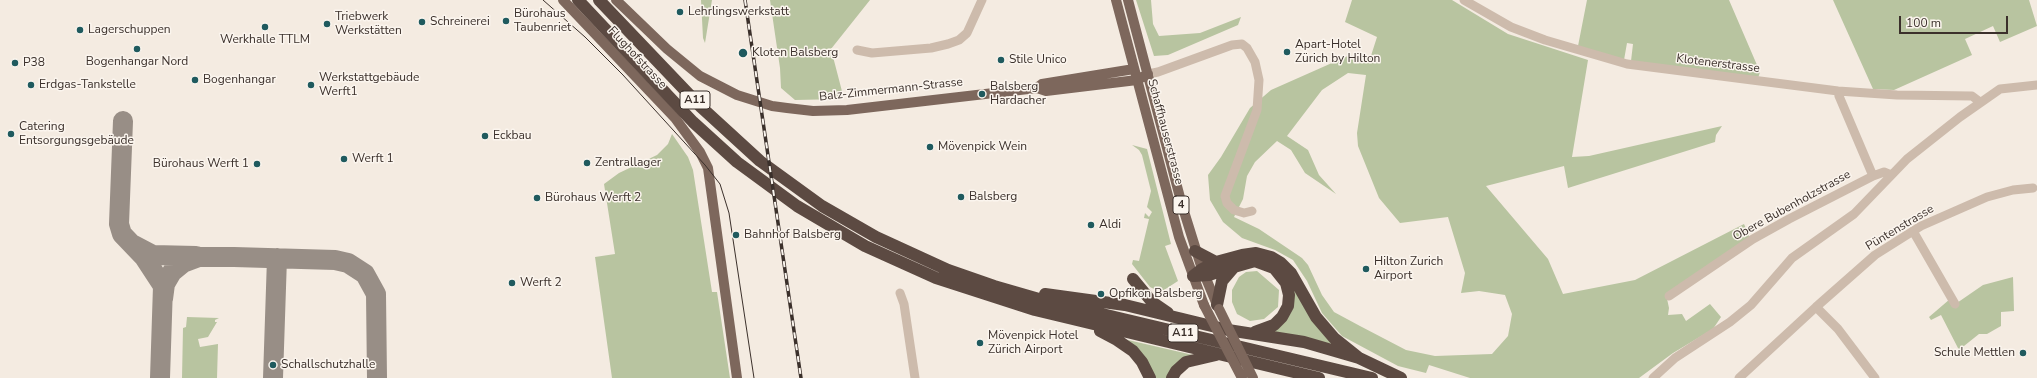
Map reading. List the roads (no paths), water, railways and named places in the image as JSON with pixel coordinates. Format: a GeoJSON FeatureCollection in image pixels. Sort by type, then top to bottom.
{"type":"FeatureCollection","features":[{"type":"Feature","properties":{"kind":"highway","name":"A11"},"geometry":{"type":"LineString","coordinates":[[578,0],[722,150],[753,175],[802,209],[865,246],[930,275],[996,298],[1081,322],[1222,354],[1318,378]]}},
{"type":"Feature","properties":{"kind":"highway","name":"A11"},"geometry":{"type":"LineString","coordinates":[[599,0],[718,124],[760,161],[800,191],[840,217],[876,237],[948,270],[994,286],[1091,313],[1307,361],[1372,378]]}},
{"type":"Feature","properties":{"kind":"highway"},"geometry":{"type":"LineString","coordinates":[[1196,251],[1216,262]]}},
{"type":"Feature","properties":{"kind":"highway"},"geometry":{"type":"LineString","coordinates":[[1200,274],[1216,262],[1248,253],[1261,254],[1277,260],[1295,278],[1312,310],[1326,330],[1359,358]]}},
{"type":"Feature","properties":{"kind":"highway"},"geometry":{"type":"LineString","coordinates":[[1200,274],[1252,262],[1266,264],[1280,273],[1288,287],[1288,306],[1280,320],[1266,329],[1249,333]]}},
{"type":"Feature","properties":{"kind":"highway"},"geometry":{"type":"LineString","coordinates":[[1218,307],[1222,281],[1234,267]]}},
{"type":"Feature","properties":{"kind":"highway"},"geometry":{"type":"LineString","coordinates":[[1125,305],[1132,299],[1135,292],[1136,287],[1133,279],[1152,302],[1180,319]]}},
{"type":"Feature","properties":{"kind":"highway"},"geometry":{"type":"LineString","coordinates":[[994,286],[1125,305],[1180,319],[1304,342],[1359,358],[1401,378]]}},
{"type":"Feature","properties":{"kind":"highway"},"geometry":{"type":"LineString","coordinates":[[1081,322],[1128,347],[1139,358],[1150,378]]}},
{"type":"Feature","properties":{"kind":"highway"},"geometry":{"type":"LineString","coordinates":[[1172,378],[1176,371],[1186,362],[1222,354]]}},
{"type":"Feature","properties":{"kind":"main road","name":"Flughofstrasse"},"geometry":{"type":"LineString","coordinates":[[563,0],[686,131],[700,152],[708,168],[737,378]]}},
{"type":"Feature","properties":{"kind":"main road","name":"Balz-Zimmermann-Strasse"},"geometry":{"type":"LineString","coordinates":[[616,0],[667,50],[700,76],[727,91],[772,106],[802,110],[841,110],[1037,88],[1046,91],[1138,80]]}},
{"type":"Feature","properties":{"kind":"main road","name":"Schaffhauserstrasse"},"geometry":{"type":"LineString","coordinates":[[1116,0],[1179,237],[1218,307],[1253,378]]}},
{"type":"Feature","properties":{"kind":"main road","name":"Schaffhauserstrasse"},"geometry":{"type":"LineString","coordinates":[[1128,0],[1182,205],[1196,251],[1204,305],[1242,378]]}},
{"type":"Feature","properties":{"kind":"main road","name":"Balz-Zimmermann-Strasse"},"geometry":{"type":"LineString","coordinates":[[1037,88],[1042,84],[1134,69]]}},
{"type":"Feature","properties":{"kind":"main road"},"geometry":{"type":"LineString","coordinates":[[1134,69],[1148,74]]}},
{"type":"Feature","properties":{"kind":"main road"},"geometry":{"type":"LineString","coordinates":[[1138,80],[1148,74]]}},
{"type":"Feature","properties":{"kind":"main road","name":"Flughofstrasse"},"geometry":{"type":"LineString","coordinates":[[709,179],[716,189],[744,378]]}},
{"type":"Feature","properties":{"kind":"street"},"geometry":{"type":"LineString","coordinates":[[857,50],[872,53],[931,48],[959,40],[967,33],[982,0]]}},
{"type":"Feature","properties":{"kind":"street","name":"Klotenerstrasse"},"geometry":{"type":"LineString","coordinates":[[1464,0],[1511,27],[1545,40],[1627,64],[1838,91],[1905,95],[1972,96],[1980,102]]}},
{"type":"Feature","properties":{"kind":"street"},"geometry":{"type":"LineString","coordinates":[[1148,74],[1158,72],[1232,45],[1242,44],[1247,48],[1255,62],[1259,80],[1256,110],[1225,196],[1227,203],[1234,210],[1244,213],[1252,211]]}},
{"type":"Feature","properties":{"kind":"street"},"geometry":{"type":"LineString","coordinates":[[1653,378],[1675,358],[1730,322],[1751,305],[1792,258],[1854,214],[1907,159],[1980,102],[1994,92],[2006,87],[2037,85]]}},
{"type":"Feature","properties":{"kind":"street"},"geometry":{"type":"LineString","coordinates":[[1838,91],[1838,96],[1873,176]]}},
{"type":"Feature","properties":{"kind":"street","name":"Obere Bubenholzstrasse"},"geometry":{"type":"LineString","coordinates":[[1669,296],[1754,239],[1873,176],[1884,172],[1891,174]]}},
{"type":"Feature","properties":{"kind":"street","name":"Püntenstrasse"},"geometry":{"type":"LineString","coordinates":[[1741,377],[1816,307],[1875,255],[1935,219],[1987,197],[2013,190],[2033,188]]}},
{"type":"Feature","properties":{"kind":"street"},"geometry":{"type":"LineString","coordinates":[[1913,231],[1955,304]]}},
{"type":"Feature","properties":{"kind":"street"},"geometry":{"type":"LineString","coordinates":[[900,293],[904,304],[915,378]]}},
{"type":"Feature","properties":{"kind":"street"},"geometry":{"type":"LineString","coordinates":[[1816,307],[1838,329],[1875,378]]}},
{"type":"Feature","properties":{"kind":"tram line"},"geometry":{"type":"LineString","coordinates":[[543,0],[585,37],[623,75],[705,165],[720,184],[729,213],[754,378]]}},
{"type":"Feature","properties":{"kind":"railway"},"geometry":{"type":"LineString","coordinates":[[745,0],[801,378]]}},
{"type":"Feature","properties":{"kind":"place","name":"Lehrlingswerkstatt"},"geometry":{"type":"Point","coordinates":[680,12]}},
{"type":"Feature","properties":{"kind":"place","name":"Bürohaus Taubenriet"},"geometry":{"type":"Point","coordinates":[506,21]}},
{"type":"Feature","properties":{"kind":"place","name":"Schreinerei"},"geometry":{"type":"Point","coordinates":[422,22]}},
{"type":"Feature","properties":{"kind":"place","name":"Triebwerk Werkstätten"},"geometry":{"type":"Point","coordinates":[327,24]}},
{"type":"Feature","properties":{"kind":"place","name":"Werkhalle TTLM"},"geometry":{"type":"Point","coordinates":[265,27]}},
{"type":"Feature","properties":{"kind":"place","name":"Lagerschuppen"},"geometry":{"type":"Point","coordinates":[80,30]}},
{"type":"Feature","properties":{"kind":"place","name":"Bogenhangar Nord"},"geometry":{"type":"Point","coordinates":[137,49]}},
{"type":"Feature","properties":{"kind":"place","name":"Apart-Hotel Zürich by Hilton"},"geometry":{"type":"Point","coordinates":[1287,52]}},
{"type":"Feature","properties":{"kind":"place","name":"Kloten Balsberg"},"geometry":{"type":"Point","coordinates":[743,53]}},
{"type":"Feature","properties":{"kind":"place","name":"Stile Unico"},"geometry":{"type":"Point","coordinates":[1001,60]}},
{"type":"Feature","properties":{"kind":"place","name":"P38"},"geometry":{"type":"Point","coordinates":[15,63]}},
{"type":"Feature","properties":{"kind":"place","name":"Bogenhangar"},"geometry":{"type":"Point","coordinates":[195,80]}},
{"type":"Feature","properties":{"kind":"place","name":"Erdgas-Tankstelle"},"geometry":{"type":"Point","coordinates":[31,85]}},
{"type":"Feature","properties":{"kind":"place","name":"Werkstattgebäude Werft1"},"geometry":{"type":"Point","coordinates":[311,85]}},
{"type":"Feature","properties":{"kind":"place","name":"Balsberg Hardacher"},"geometry":{"type":"Point","coordinates":[982,94]}},
{"type":"Feature","properties":{"kind":"place","name":"Catering Entsorgungsgebäude"},"geometry":{"type":"Point","coordinates":[11,134]}},
{"type":"Feature","properties":{"kind":"place","name":"Eckbau"},"geometry":{"type":"Point","coordinates":[485,136]}},
{"type":"Feature","properties":{"kind":"place","name":"Mövenpick Wein"},"geometry":{"type":"Point","coordinates":[930,147]}},
{"type":"Feature","properties":{"kind":"place","name":"Werft 1"},"geometry":{"type":"Point","coordinates":[344,159]}},
{"type":"Feature","properties":{"kind":"place","name":"Zentrallager"},"geometry":{"type":"Point","coordinates":[587,163]}},
{"type":"Feature","properties":{"kind":"place","name":"Bürohaus Werft 1"},"geometry":{"type":"Point","coordinates":[257,164]}},
{"type":"Feature","properties":{"kind":"place","name":"Balsberg"},"geometry":{"type":"Point","coordinates":[961,197]}},
{"type":"Feature","properties":{"kind":"place","name":"Bürohaus Werft 2"},"geometry":{"type":"Point","coordinates":[537,198]}},
{"type":"Feature","properties":{"kind":"place","name":"Aldi"},"geometry":{"type":"Point","coordinates":[1091,225]}},
{"type":"Feature","properties":{"kind":"place","name":"Bahnhof Balsberg"},"geometry":{"type":"Point","coordinates":[736,235]}},
{"type":"Feature","properties":{"kind":"place","name":"Hilton Zurich Airport"},"geometry":{"type":"Point","coordinates":[1366,269]}},
{"type":"Feature","properties":{"kind":"place","name":"Werft 2"},"geometry":{"type":"Point","coordinates":[512,283]}},
{"type":"Feature","properties":{"kind":"place","name":"Opfikon Balsberg"},"geometry":{"type":"Point","coordinates":[1101,294]}},
{"type":"Feature","properties":{"kind":"place","name":"Mövenpick Hotel Zürich Airport"},"geometry":{"type":"Point","coordinates":[980,343]}},
{"type":"Feature","properties":{"kind":"place","name":"Schule Mettlen"},"geometry":{"type":"Point","coordinates":[2023,353]}},
{"type":"Feature","properties":{"kind":"place","name":"Schallschutzhalle"},"geometry":{"type":"Point","coordinates":[273,365]}}]}
